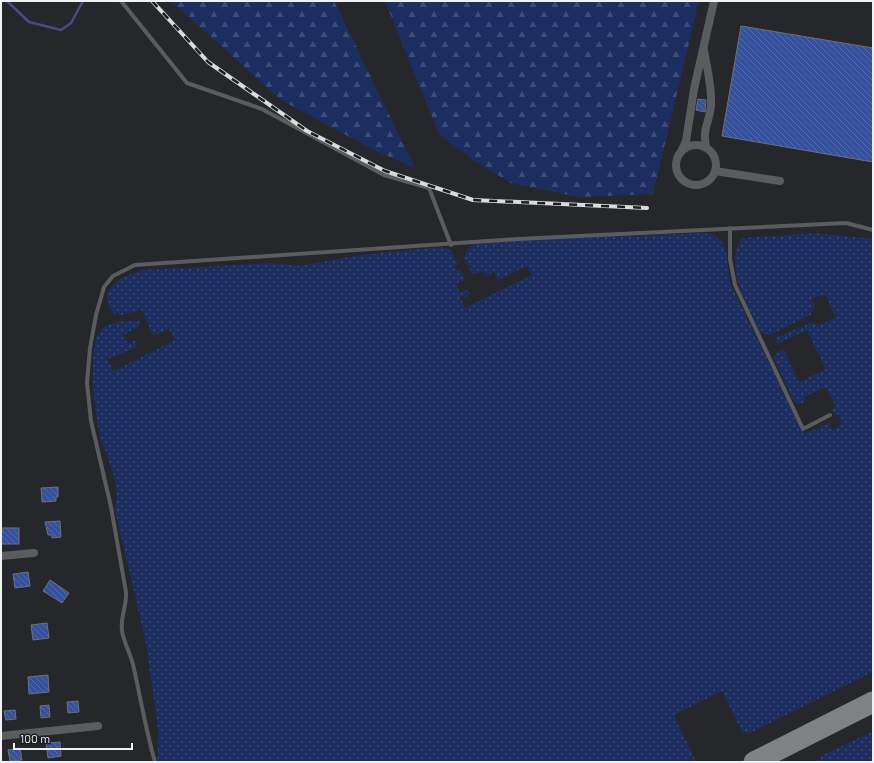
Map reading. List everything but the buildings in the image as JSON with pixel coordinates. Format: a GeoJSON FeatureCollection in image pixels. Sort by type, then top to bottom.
{"type":"FeatureCollection","features":[{"type":"Feature","properties":{"kind":"street"},"geometry":{"type":"LineString","coordinates":[[704,45],[711,79],[711,106],[703,135],[706,147],[715,158],[715,171],[708,181],[702,184],[690,184],[684,181],[680,176],[676,164],[686,141],[688,122],[704,45],[714,1]]}},
{"type":"Feature","properties":{"kind":"street"},"geometry":{"type":"LineString","coordinates":[[681,152],[693,145],[706,147]]}},
{"type":"Feature","properties":{"kind":"street"},"geometry":{"type":"LineString","coordinates":[[715,171],[780,181]]}},
{"type":"Feature","properties":{"kind":"street"},"geometry":{"type":"LineString","coordinates":[[1,556],[34,553]]}},
{"type":"Feature","properties":{"kind":"street"},"geometry":{"type":"LineString","coordinates":[[1,736],[98,726]]}},
{"type":"Feature","properties":{"kind":"lane"},"geometry":{"type":"LineString","coordinates":[[121,1],[188,83],[262,109],[384,175],[429,188],[451,245]]}},
{"type":"Feature","properties":{"kind":"lane"},"geometry":{"type":"LineString","coordinates":[[155,762],[146,731],[134,668],[122,632],[122,617],[127,602],[126,592],[111,507],[92,421],[87,384],[91,341],[96,315],[104,287],[113,276],[135,265],[730,228],[846,223],[873,230]]}},
{"type":"Feature","properties":{"kind":"lane"},"geometry":{"type":"LineString","coordinates":[[730,228],[730,259],[735,285],[803,429],[830,415]]}},
{"type":"Feature","properties":{"kind":"green space"},"geometry":{"type":"Polygon","coordinates":[[[171,1],[334,1],[415,168],[368,147],[281,100],[171,1]]]}},
{"type":"Feature","properties":{"kind":"green space"},"geometry":{"type":"Polygon","coordinates":[[[385,1],[699,1],[653,194],[579,197],[511,183],[471,159],[439,134],[385,1]]]}},
{"type":"Feature","properties":{"kind":"green space"},"geometry":{"type":"Polygon","coordinates":[[[704,233],[715,235],[723,243],[726,252],[730,283],[804,434],[829,423],[832,430],[842,424],[838,414],[835,415],[832,409],[836,406],[827,390],[824,388],[804,397],[806,401],[800,404],[795,403],[774,358],[777,353],[784,350],[799,382],[826,369],[807,330],[775,345],[777,337],[812,322],[820,325],[836,317],[825,294],[812,299],[815,307],[810,315],[770,335],[761,333],[744,299],[736,274],[735,261],[737,249],[742,238],[816,233],[873,239],[873,672],[748,734],[742,732],[722,691],[674,715],[695,759],[691,762],[157,762],[159,736],[146,643],[115,510],[115,482],[101,439],[96,416],[93,367],[96,340],[100,331],[113,323],[126,321],[142,322],[137,328],[124,335],[128,343],[135,340],[137,347],[108,359],[113,371],[175,340],[169,329],[153,336],[142,310],[122,315],[114,314],[107,297],[113,285],[127,276],[143,270],[273,263],[300,266],[354,256],[440,247],[450,250],[458,264],[454,266],[457,271],[460,269],[464,277],[463,283],[461,280],[457,284],[459,292],[468,290],[470,294],[465,298],[463,296],[460,297],[465,308],[532,275],[527,266],[498,280],[494,272],[486,276],[484,272],[472,274],[464,259],[468,249],[477,243],[704,233]]]}},
{"type":"Feature","properties":{"kind":"green space"},"geometry":{"type":"Polygon","coordinates":[[[873,731],[873,762],[815,762],[825,754],[873,731]]]}},
{"type":"Feature","properties":{"kind":"waterway"},"geometry":{"type":"LineString","coordinates":[[7,1],[29,22],[61,30],[71,23],[83,1]]}},
{"type":"Feature","properties":{"kind":"taxiway"},"geometry":{"type":"LineString","coordinates":[[754,762],[873,702]]}},
{"type":"Feature","properties":{"kind":"railway"},"geometry":{"type":"LineString","coordinates":[[152,1],[208,62],[307,131],[385,171],[473,200],[647,208]]}}]}
